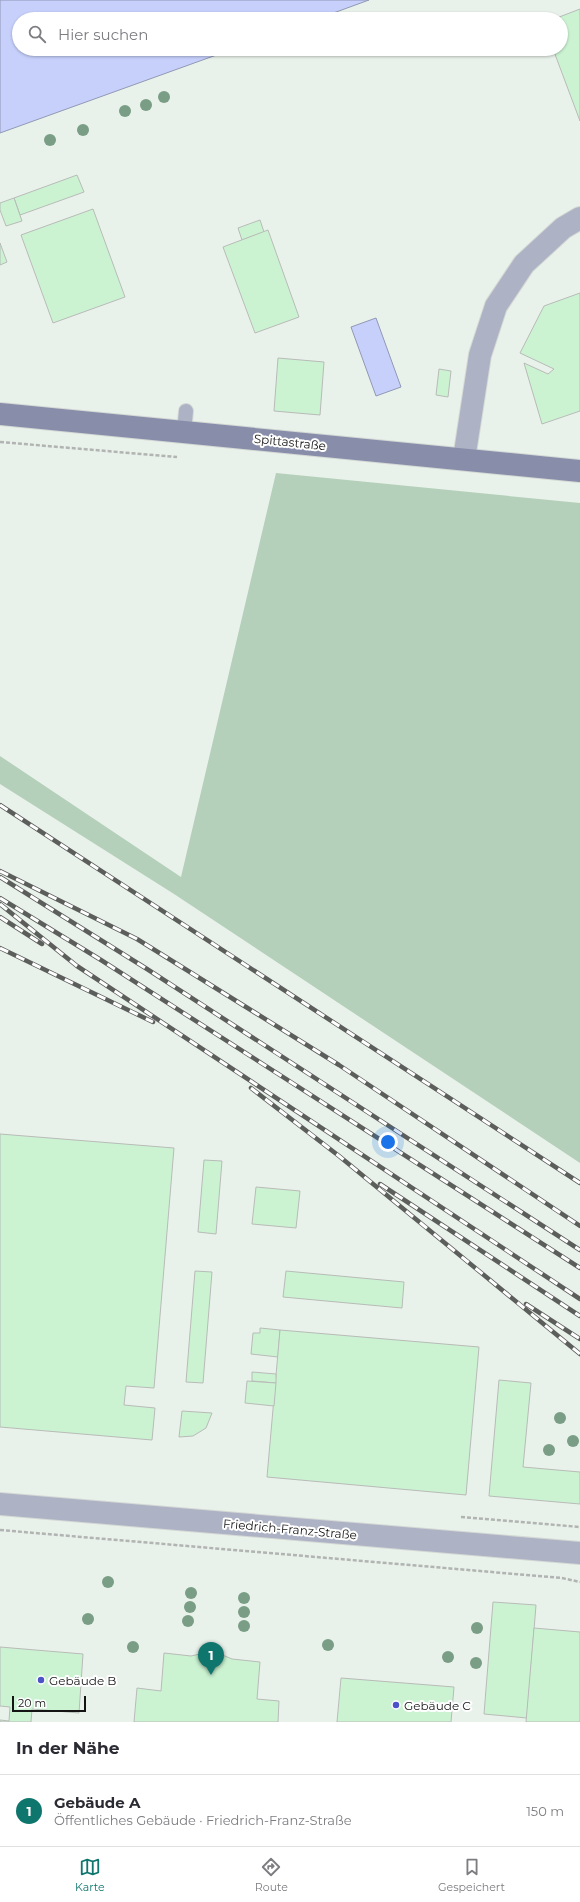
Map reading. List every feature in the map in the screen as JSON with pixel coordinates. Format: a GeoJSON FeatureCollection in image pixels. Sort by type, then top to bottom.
{"type":"FeatureCollection","features":[{"type":"Feature","properties":{"kind":"street"},"geometry":{"type":"LineString","coordinates":[[464,459],[480,355],[496,306],[524,264],[563,228],[580,218]]}},
{"type":"Feature","properties":{"kind":"street","name":"Spittastraße"},"geometry":{"type":"LineString","coordinates":[[0,414],[185,421],[464,459],[580,471]]}},
{"type":"Feature","properties":{"kind":"street","name":"Friedrich-Franz-Straße"},"geometry":{"type":"LineString","coordinates":[[0,1504],[580,1554]]}},
{"type":"Feature","properties":{"kind":"path"},"geometry":{"type":"LineString","coordinates":[[0,1530],[562,1578],[580,1582]]}},
{"type":"Feature","properties":{"kind":"shaded area"},"geometry":{"type":"Polygon","coordinates":[[[369,0],[580,0],[580,1722],[0,1722],[0,133],[214,56],[568,56],[568,12],[336,12],[369,0]]]}},
{"type":"Feature","properties":{"kind":"green space"},"geometry":{"type":"Polygon","coordinates":[[[276,473],[580,503],[580,1163],[174,894],[0,784],[0,756],[181,877],[276,473]]]}},
{"type":"Feature","properties":{"kind":"water"},"geometry":{"type":"Polygon","coordinates":[[[0,0],[369,0],[336,12],[12,12],[12,56],[214,56],[0,133],[0,0]]]}},
{"type":"Feature","properties":{"kind":"water"},"geometry":{"type":"Polygon","coordinates":[[[376,318],[401,387],[376,396],[351,327],[376,318]]]}},
{"type":"Feature","properties":{"kind":"building"},"geometry":{"type":"Polygon","coordinates":[[[580,9],[580,121],[556,56],[568,56],[568,14],[580,9]]]}},
{"type":"Feature","properties":{"kind":"building"},"geometry":{"type":"Polygon","coordinates":[[[77,175],[84,192],[20,215],[14,198],[77,175]]]}},
{"type":"Feature","properties":{"kind":"building"},"geometry":{"type":"Polygon","coordinates":[[[14,198],[22,221],[6,226],[0,210],[0,203],[14,198]]]}},
{"type":"Feature","properties":{"kind":"building"},"geometry":{"type":"Polygon","coordinates":[[[93,209],[125,297],[53,323],[21,235],[93,209]]]}},
{"type":"Feature","properties":{"kind":"building"},"geometry":{"type":"Polygon","coordinates":[[[260,220],[264,232],[242,240],[238,228],[260,220]]]}},
{"type":"Feature","properties":{"kind":"building"},"geometry":{"type":"Polygon","coordinates":[[[268,230],[299,317],[255,333],[223,247],[268,230]]]}},
{"type":"Feature","properties":{"kind":"building"},"geometry":{"type":"Polygon","coordinates":[[[0,243],[7,262],[0,265],[0,243]]]}},
{"type":"Feature","properties":{"kind":"building"},"geometry":{"type":"Polygon","coordinates":[[[580,293],[580,411],[542,424],[524,363],[548,374],[554,369],[520,353],[544,306],[580,293]]]}},
{"type":"Feature","properties":{"kind":"building"},"geometry":{"type":"Polygon","coordinates":[[[278,358],[324,362],[320,415],[274,411],[278,358]]]}},
{"type":"Feature","properties":{"kind":"building"},"geometry":{"type":"Polygon","coordinates":[[[439,369],[451,371],[448,397],[436,395],[439,369]]]}},
{"type":"Feature","properties":{"kind":"building"},"geometry":{"type":"Polygon","coordinates":[[[0,1134],[174,1148],[154,1388],[126,1386],[124,1405],[155,1408],[152,1440],[0,1427],[0,1134]]]}},
{"type":"Feature","properties":{"kind":"building"},"geometry":{"type":"Polygon","coordinates":[[[204,1160],[222,1161],[216,1234],[198,1232],[204,1160]]]}},
{"type":"Feature","properties":{"kind":"building"},"geometry":{"type":"Polygon","coordinates":[[[256,1187],[300,1191],[296,1228],[252,1224],[256,1187]]]}},
{"type":"Feature","properties":{"kind":"building"},"geometry":{"type":"Polygon","coordinates":[[[195,1271],[212,1272],[203,1383],[186,1382],[195,1271]]]}},
{"type":"Feature","properties":{"kind":"building"},"geometry":{"type":"Polygon","coordinates":[[[286,1271],[404,1282],[402,1308],[283,1297],[286,1271]]]}},
{"type":"Feature","properties":{"kind":"building"},"geometry":{"type":"Polygon","coordinates":[[[260,1328],[280,1330],[278,1357],[251,1354],[253,1333],[260,1333],[260,1328]]]}},
{"type":"Feature","properties":{"kind":"building"},"geometry":{"type":"Polygon","coordinates":[[[280,1330],[479,1347],[466,1495],[267,1477],[280,1330]]]}},
{"type":"Feature","properties":{"kind":"building"},"geometry":{"type":"Polygon","coordinates":[[[252,1372],[276,1374],[276,1383],[252,1381],[252,1372]]]}},
{"type":"Feature","properties":{"kind":"building"},"geometry":{"type":"Polygon","coordinates":[[[499,1380],[531,1383],[523,1467],[580,1472],[580,1504],[489,1496],[499,1380]]]}},
{"type":"Feature","properties":{"kind":"building"},"geometry":{"type":"Polygon","coordinates":[[[247,1381],[276,1383],[274,1406],[245,1403],[247,1381]]]}},
{"type":"Feature","properties":{"kind":"building"},"geometry":{"type":"Polygon","coordinates":[[[182,1411],[212,1413],[206,1428],[193,1436],[179,1437],[182,1411]]]}},
{"type":"Feature","properties":{"kind":"building"},"geometry":{"type":"Polygon","coordinates":[[[493,1602],[536,1605],[527,1718],[484,1714],[493,1602]]]}},
{"type":"Feature","properties":{"kind":"building"},"geometry":{"type":"Polygon","coordinates":[[[534,1628],[580,1632],[580,1722],[526,1722],[534,1628]]]}},
{"type":"Feature","properties":{"kind":"building","name":"Gebäude B"},"geometry":{"type":"Polygon","coordinates":[[[0,1647],[83,1654],[79,1713],[32,1709],[31,1722],[0,1722],[0,1720],[9,1721],[10,1707],[0,1706],[0,1647]]]}},
{"type":"Feature","properties":{"kind":"building"},"geometry":{"type":"Polygon","coordinates":[[[213,1651],[232,1659],[260,1662],[257,1699],[279,1701],[278,1722],[134,1722],[137,1688],[161,1691],[164,1653],[191,1656],[213,1651]]]}},
{"type":"Feature","properties":{"kind":"building","name":"Gebäude C"},"geometry":{"type":"Polygon","coordinates":[[[341,1678],[454,1687],[451,1722],[337,1722],[341,1678]]]}},
{"type":"Feature","properties":{"kind":"railway"},"geometry":{"type":"LineString","coordinates":[[0,805],[580,1183]]}},
{"type":"Feature","properties":{"kind":"railway"},"geometry":{"type":"LineString","coordinates":[[0,871],[137,939],[339,1065],[580,1226]]}},
{"type":"Feature","properties":{"kind":"railway"},"geometry":{"type":"LineString","coordinates":[[0,877],[147,969],[580,1250]]}},
{"type":"Feature","properties":{"kind":"railway"},"geometry":{"type":"LineString","coordinates":[[0,898],[101,960],[580,1268]]}},
{"type":"Feature","properties":{"kind":"railway"},"geometry":{"type":"LineString","coordinates":[[0,904],[77,966],[580,1299]]}},
{"type":"Feature","properties":{"kind":"railway"},"geometry":{"type":"LineString","coordinates":[[0,917],[42,944]]}},
{"type":"Feature","properties":{"kind":"railway"},"geometry":{"type":"LineString","coordinates":[[0,948],[153,1022]]}},
{"type":"Feature","properties":{"kind":"railway"},"geometry":{"type":"LineString","coordinates":[[251,1088],[339,1156],[580,1354]]}},
{"type":"Feature","properties":{"kind":"railway"},"geometry":{"type":"LineString","coordinates":[[380,1184],[580,1316]]}},
{"type":"Feature","properties":{"kind":"railway"},"geometry":{"type":"LineString","coordinates":[[526,1304],[580,1339]]}},
{"type":"Feature","properties":{"kind":"place","name":"Gebäude A"},"geometry":{"type":"Point","coordinates":[211,1675]}},
{"type":"Feature","properties":{"kind":"place","name":"Gebäude B"},"geometry":{"type":"Point","coordinates":[41,1680]}},
{"type":"Feature","properties":{"kind":"place","name":"Gebäude C"},"geometry":{"type":"Point","coordinates":[396,1705]}}]}
